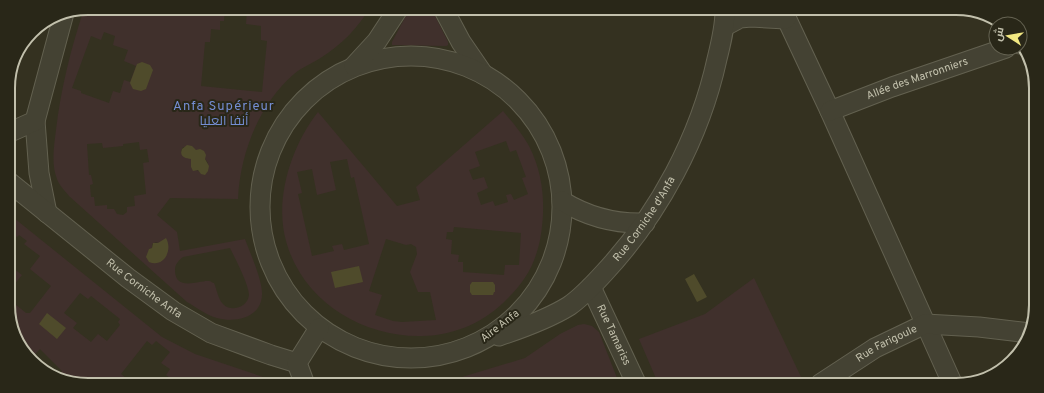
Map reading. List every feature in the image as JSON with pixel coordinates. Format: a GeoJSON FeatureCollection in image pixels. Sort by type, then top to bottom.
{"type":"FeatureCollection","features":[{"type":"Feature","properties":{"kind":"street"},"geometry":{"type":"LineString","coordinates":[[353,67],[377,41],[395,15]]}},
{"type":"Feature","properties":{"kind":"street"},"geometry":{"type":"LineString","coordinates":[[447,15],[461,42],[484,75]]}},
{"type":"Feature","properties":{"kind":"street"},"geometry":{"type":"LineString","coordinates":[[785,15],[830,111],[950,378]]}},
{"type":"Feature","properties":{"kind":"street","name":"Rue Corniche d'Anfa"},"geometry":{"type":"LineString","coordinates":[[481,343],[548,317],[569,305],[591,287],[620,255],[645,223],[685,154],[701,116],[714,75],[725,19],[785,15]]}},
{"type":"Feature","properties":{"kind":"street"},"geometry":{"type":"LineString","coordinates":[[47,213],[39,173],[35,121],[62,20]]}},
{"type":"Feature","properties":{"kind":"street","name":"Allée des Marronniers"},"geometry":{"type":"LineString","coordinates":[[830,111],[892,87],[988,54]]}},
{"type":"Feature","properties":{"kind":"street","name":"Aire Anfa"},"geometry":{"type":"LineString","coordinates":[[413,56],[443,59],[471,68],[484,75],[508,91],[523,105],[536,122],[546,140],[560,180],[562,201],[561,223],[557,244],[550,265],[540,285],[528,303],[513,318],[481,343],[451,353],[424,358],[396,358],[369,353],[343,342],[320,328],[299,309],[274,272],[262,230],[260,208],[262,185],[274,143],[285,124],[299,106],[327,81],[353,67],[384,58],[413,56]]}},
{"type":"Feature","properties":{"kind":"street"},"geometry":{"type":"LineString","coordinates":[[15,130],[35,121]]}},
{"type":"Feature","properties":{"kind":"street","name":"Rue Corniche Anfa"},"geometry":{"type":"LineString","coordinates":[[15,187],[128,278],[173,311],[212,333],[297,363]]}},
{"type":"Feature","properties":{"kind":"street"},"geometry":{"type":"LineString","coordinates":[[562,201],[573,208],[597,218],[623,223],[645,223]]}},
{"type":"Feature","properties":{"kind":"street","name":"Rue Tamariss"},"geometry":{"type":"LineString","coordinates":[[591,287],[634,378]]}},
{"type":"Feature","properties":{"kind":"street","name":"Rue Farigoule"},"geometry":{"type":"LineString","coordinates":[[829,378],[875,348],[925,324],[979,326],[1024,332]]}},
{"type":"Feature","properties":{"kind":"street"},"geometry":{"type":"LineString","coordinates":[[303,378],[297,363],[320,328]]}},
{"type":"Feature","properties":{"kind":"shaded area"},"geometry":{"type":"Polygon","coordinates":[[[224,15],[224,21],[220,21],[220,30],[211,29],[210,42],[205,42],[201,86],[262,92],[267,41],[261,40],[261,26],[246,24],[247,15],[365,15],[360,23],[342,42],[322,57],[300,69],[282,86],[271,100],[261,115],[247,148],[238,199],[170,198],[157,215],[177,232],[180,251],[245,239],[262,289],[261,303],[252,314],[239,319],[231,320],[217,318],[187,302],[69,196],[59,183],[54,167],[54,142],[67,68],[82,16],[224,15]],[[104,32],[101,40],[91,36],[72,88],[81,91],[81,93],[109,103],[113,91],[120,93],[124,80],[130,82],[136,66],[124,61],[128,50],[113,45],[115,36],[104,32]],[[139,142],[123,144],[123,146],[103,148],[102,143],[87,144],[89,175],[91,175],[93,184],[90,185],[91,197],[94,197],[95,206],[107,205],[107,209],[114,209],[117,214],[123,215],[127,212],[127,207],[135,206],[134,196],[146,194],[143,163],[149,162],[147,149],[140,150],[139,142]],[[183,147],[181,151],[191,159],[192,169],[199,171],[208,163],[205,157],[194,149],[183,147]],[[156,242],[152,244],[152,248],[149,249],[153,263],[160,261],[158,243],[156,242]],[[230,248],[183,257],[175,268],[176,277],[179,281],[183,283],[209,281],[214,283],[221,302],[226,307],[239,307],[246,303],[249,295],[247,285],[230,248]]]}},
{"type":"Feature","properties":{"kind":"shaded area"},"geometry":{"type":"Polygon","coordinates":[[[406,15],[434,15],[448,42],[448,45],[392,45],[392,42],[406,15]]]}},
{"type":"Feature","properties":{"kind":"shaded area"},"geometry":{"type":"Polygon","coordinates":[[[142,62],[150,65],[153,70],[146,89],[141,91],[133,89],[130,83],[137,64],[142,62]]]}},
{"type":"Feature","properties":{"kind":"shaded area"},"geometry":{"type":"Polygon","coordinates":[[[503,111],[529,146],[541,180],[543,204],[542,228],[538,250],[527,275],[503,303],[485,317],[475,323],[443,334],[421,336],[399,335],[377,330],[356,322],[337,311],[320,297],[305,281],[294,262],[286,241],[282,207],[288,173],[300,140],[318,112],[397,206],[420,200],[416,187],[503,111]],[[506,141],[475,152],[480,166],[469,170],[473,180],[484,177],[488,188],[477,193],[481,205],[493,201],[495,206],[508,202],[506,195],[511,194],[514,200],[528,194],[522,178],[526,177],[516,150],[510,152],[506,141]],[[347,159],[330,162],[336,190],[317,195],[312,169],[297,172],[302,193],[298,194],[312,256],[334,251],[332,246],[342,244],[344,250],[369,244],[354,177],[351,178],[347,159]],[[454,227],[453,232],[447,232],[446,239],[452,240],[451,254],[459,255],[458,262],[463,262],[463,272],[504,275],[505,265],[519,265],[521,233],[454,227]],[[386,239],[369,291],[382,295],[375,315],[393,321],[402,322],[436,320],[430,292],[418,292],[410,272],[417,254],[416,247],[411,244],[406,245],[386,239]],[[472,284],[472,293],[493,294],[493,284],[472,284]]]}},
{"type":"Feature","properties":{"kind":"shaded area"},"geometry":{"type":"Polygon","coordinates":[[[187,145],[192,146],[196,150],[200,149],[204,151],[206,155],[205,159],[209,166],[205,175],[201,174],[198,170],[193,171],[191,167],[191,159],[185,158],[181,154],[182,149],[187,145]]]}},
{"type":"Feature","properties":{"kind":"shaded area"},"geometry":{"type":"Polygon","coordinates":[[[15,219],[162,337],[195,354],[266,378],[170,378],[166,375],[170,369],[161,363],[170,352],[156,341],[152,345],[147,341],[121,374],[126,378],[73,377],[60,373],[62,371],[40,349],[34,354],[27,346],[22,338],[16,320],[15,304],[26,313],[30,313],[51,286],[30,269],[40,256],[24,244],[27,241],[19,235],[17,237],[15,236],[15,219]],[[80,293],[64,313],[77,323],[73,328],[91,342],[98,334],[107,341],[120,325],[118,322],[120,319],[91,296],[88,299],[80,293]]]}},
{"type":"Feature","properties":{"kind":"shaded area"},"geometry":{"type":"Polygon","coordinates":[[[166,238],[168,243],[168,252],[166,257],[159,262],[149,262],[146,257],[149,249],[152,248],[153,243],[158,243],[166,238]]]}},
{"type":"Feature","properties":{"kind":"shaded area"},"geometry":{"type":"Polygon","coordinates":[[[359,266],[363,282],[335,288],[331,272],[359,266]]]}},
{"type":"Feature","properties":{"kind":"shaded area"},"geometry":{"type":"Polygon","coordinates":[[[15,270],[22,275],[15,284],[15,270]]]}},
{"type":"Feature","properties":{"kind":"shaded area"},"geometry":{"type":"Polygon","coordinates":[[[694,274],[707,297],[697,302],[685,279],[694,274]]]}},
{"type":"Feature","properties":{"kind":"shaded area"},"geometry":{"type":"Polygon","coordinates":[[[754,278],[802,378],[656,378],[639,339],[705,314],[754,278]]]}},
{"type":"Feature","properties":{"kind":"shaded area"},"geometry":{"type":"Polygon","coordinates":[[[472,282],[493,282],[495,285],[495,292],[493,295],[472,295],[470,292],[470,285],[472,282]]]}},
{"type":"Feature","properties":{"kind":"shaded area"},"geometry":{"type":"Polygon","coordinates":[[[47,313],[66,328],[57,339],[39,324],[47,313]]]}},
{"type":"Feature","properties":{"kind":"shaded area"},"geometry":{"type":"Polygon","coordinates":[[[584,324],[592,326],[599,332],[617,378],[456,378],[525,358],[560,334],[578,325],[584,324]]]}},
{"type":"Feature","properties":{"kind":"district","name":"Anfa Supérieur أنفا العليا"},"geometry":{"type":"Point","coordinates":[224,114]}}]}
